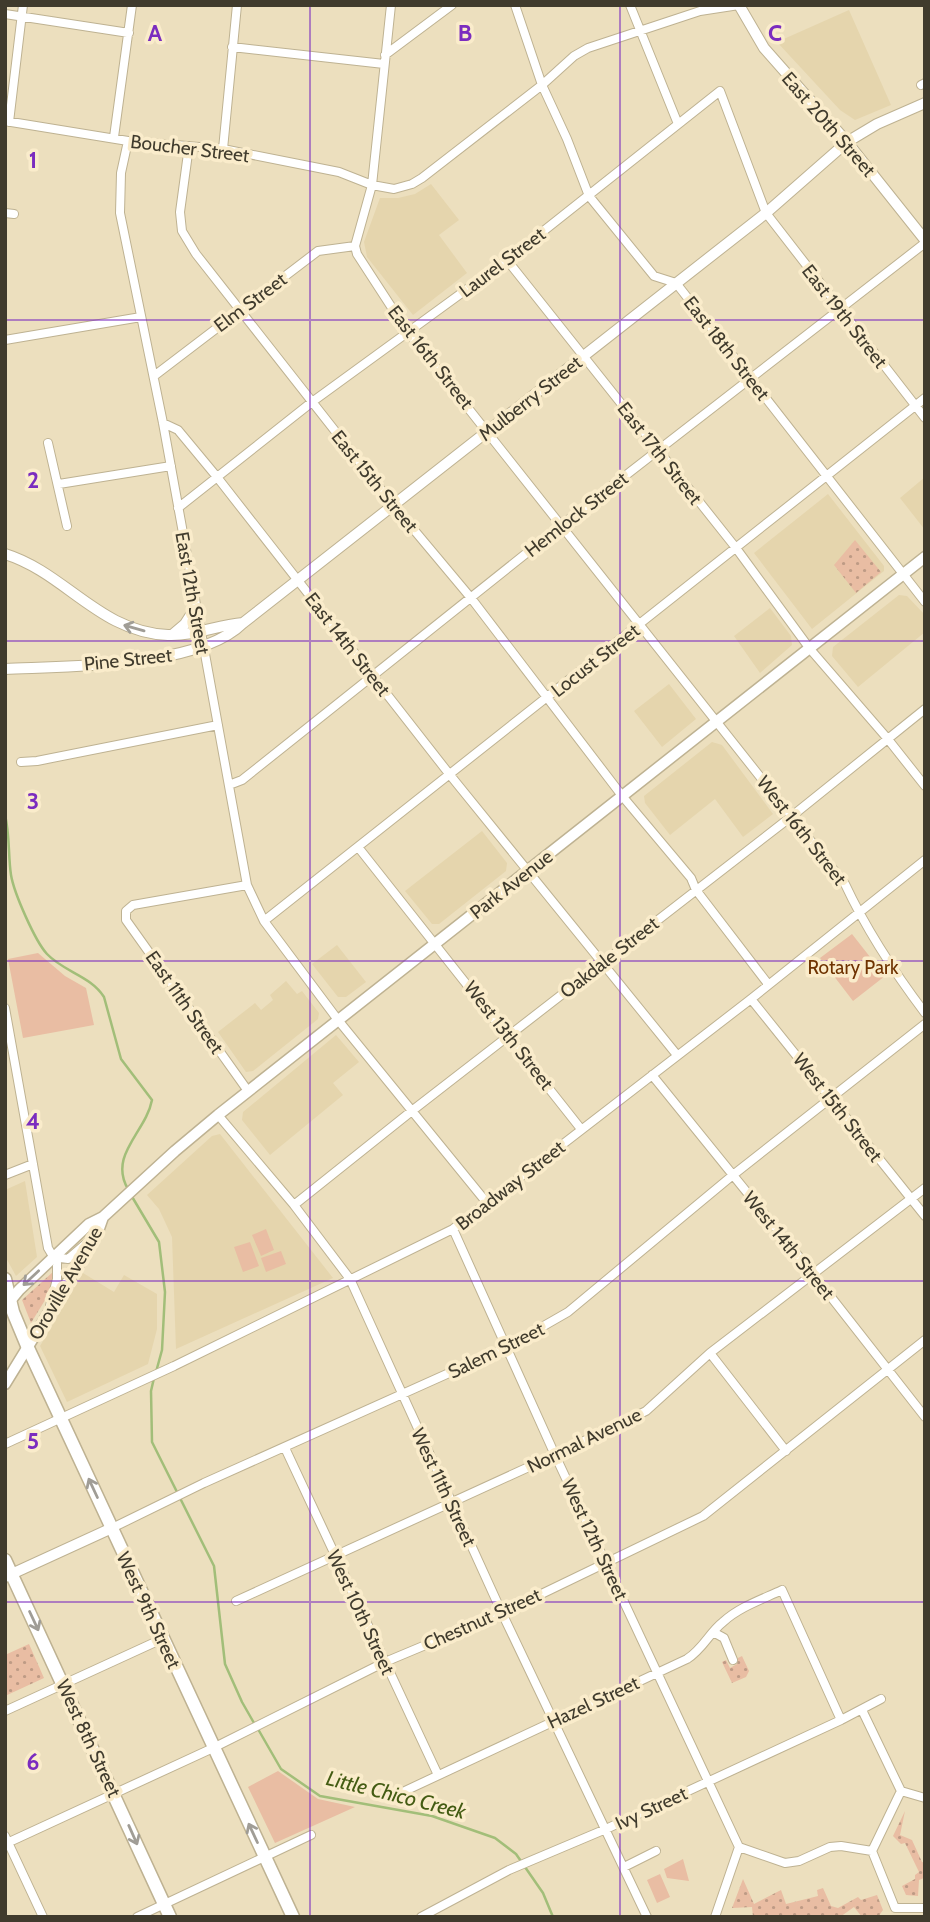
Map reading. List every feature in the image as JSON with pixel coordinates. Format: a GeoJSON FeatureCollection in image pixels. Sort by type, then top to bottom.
{"type":"FeatureCollection","features":[{"type":"Feature","properties":{"kind":"main road","name":"Park Avenue"},"geometry":{"type":"LineString","coordinates":[[8,1304],[19,1290],[89,1224],[103,1217],[218,1115],[925,557]]}},
{"type":"Feature","properties":{"kind":"main road","name":"Oroville Avenue"},"geometry":{"type":"LineString","coordinates":[[5,1384],[97,1234],[103,1217]]}},
{"type":"Feature","properties":{"kind":"main road","name":"West 9th Street"},"geometry":{"type":"LineString","coordinates":[[5,1279],[8,1304],[293,1917]]}},
{"type":"Feature","properties":{"kind":"main road","name":"West 8th Street"},"geometry":{"type":"LineString","coordinates":[[5,1560],[9,1575],[64,1684],[170,1917]]}},
{"type":"Feature","properties":{"kind":"street"},"geometry":{"type":"LineString","coordinates":[[7,121],[23,5]]}},
{"type":"Feature","properties":{"kind":"street"},"geometry":{"type":"LineString","coordinates":[[114,137],[132,5]]}},
{"type":"Feature","properties":{"kind":"street"},"geometry":{"type":"LineString","coordinates":[[223,149],[237,5]]}},
{"type":"Feature","properties":{"kind":"street"},"geometry":{"type":"LineString","coordinates":[[355,246],[372,185],[391,5]]}},
{"type":"Feature","properties":{"kind":"street"},"geometry":{"type":"LineString","coordinates":[[232,47],[384,60],[452,5]]}},
{"type":"Feature","properties":{"kind":"street","name":"East 18th Street"},"geometry":{"type":"LineString","coordinates":[[515,5],[542,85],[589,196],[653,276],[676,283],[925,602]]}},
{"type":"Feature","properties":{"kind":"street"},"geometry":{"type":"LineString","coordinates":[[630,5],[678,124]]}},
{"type":"Feature","properties":{"kind":"street"},"geometry":{"type":"LineString","coordinates":[[372,185],[394,189],[412,184],[542,85],[574,56],[640,29],[700,11],[739,5]]}},
{"type":"Feature","properties":{"kind":"street","name":"East 20th Street"},"geometry":{"type":"LineString","coordinates":[[739,5],[764,48],[847,142],[925,241]]}},
{"type":"Feature","properties":{"kind":"street"},"geometry":{"type":"LineString","coordinates":[[5,14],[129,33]]}},
{"type":"Feature","properties":{"kind":"street","name":"Laurel Street"},"geometry":{"type":"LineString","coordinates":[[178,508],[312,402],[507,260],[720,91],[766,213]]}},
{"type":"Feature","properties":{"kind":"street","name":"Mulberry Street"},"geometry":{"type":"LineString","coordinates":[[7,554],[37,568],[89,607],[136,629],[172,635],[201,633],[243,623],[766,213],[847,142],[877,124],[925,103]]}},
{"type":"Feature","properties":{"kind":"street","name":"Boucher Street"},"geometry":{"type":"LineString","coordinates":[[7,121],[128,141],[223,149],[339,172],[372,185]]}},
{"type":"Feature","properties":{"kind":"street","name":"East 12th Street"},"geometry":{"type":"LineString","coordinates":[[128,141],[121,173],[120,213],[154,376],[247,885],[264,921],[338,1020]]}},
{"type":"Feature","properties":{"kind":"street","name":"East 15th Street"},"geometry":{"type":"LineString","coordinates":[[189,146],[180,212],[182,231],[196,254],[394,506],[471,598],[622,797]]}},
{"type":"Feature","properties":{"kind":"street","name":"East 19th Street"},"geometry":{"type":"LineString","coordinates":[[766,213],[925,418]]}},
{"type":"Feature","properties":{"kind":"street","name":"Hemlock Street"},"geometry":{"type":"LineString","coordinates":[[229,785],[242,780],[563,524],[925,241]]}},
{"type":"Feature","properties":{"kind":"street","name":"Elm Street"},"geometry":{"type":"LineString","coordinates":[[154,376],[318,251],[355,246]]}},
{"type":"Feature","properties":{"kind":"street","name":"East 16th Street"},"geometry":{"type":"LineString","coordinates":[[355,246],[366,269],[407,331],[563,524],[716,722]]}},
{"type":"Feature","properties":{"kind":"street","name":"East 17th Street"},"geometry":{"type":"LineString","coordinates":[[507,260],[736,548],[810,649],[925,786]]}},
{"type":"Feature","properties":{"kind":"street"},"geometry":{"type":"LineString","coordinates":[[5,340],[141,317]]}},
{"type":"Feature","properties":{"kind":"street","name":"Locust Street"},"geometry":{"type":"LineString","coordinates":[[264,921],[925,398]]}},
{"type":"Feature","properties":{"kind":"street","name":"East 14th Street"},"geometry":{"type":"LineString","coordinates":[[163,424],[178,430],[217,477],[450,775],[528,870]]}},
{"type":"Feature","properties":{"kind":"street"},"geometry":{"type":"LineString","coordinates":[[48,443],[67,526]]}},
{"type":"Feature","properties":{"kind":"street"},"geometry":{"type":"LineString","coordinates":[[59,484],[171,466]]}},
{"type":"Feature","properties":{"kind":"street"},"geometry":{"type":"LineString","coordinates":[[172,635],[185,624],[197,607]]}},
{"type":"Feature","properties":{"kind":"street","name":"Pine Street"},"geometry":{"type":"LineString","coordinates":[[8,669],[163,657],[204,647],[233,633],[243,623]]}},
{"type":"Feature","properties":{"kind":"street","name":"Oakdale Street"},"geometry":{"type":"LineString","coordinates":[[294,1205],[925,709]]}},
{"type":"Feature","properties":{"kind":"street","name":"West 16th Street"},"geometry":{"type":"LineString","coordinates":[[716,722],[845,884],[893,971],[925,1013]]}},
{"type":"Feature","properties":{"kind":"street"},"geometry":{"type":"LineString","coordinates":[[21,762],[218,725]]}},
{"type":"Feature","properties":{"kind":"street"},"geometry":{"type":"LineString","coordinates":[[622,797],[691,878],[696,890],[768,984]]}},
{"type":"Feature","properties":{"kind":"street","name":"West 13th Street"},"geometry":{"type":"LineString","coordinates":[[358,847],[581,1129]]}},
{"type":"Feature","properties":{"kind":"street","name":"Broadway Street"},"geometry":{"type":"LineString","coordinates":[[5,1444],[174,1366],[453,1229],[751,999],[925,860]]}},
{"type":"Feature","properties":{"kind":"street"},"geometry":{"type":"LineString","coordinates":[[528,870],[677,1055]]}},
{"type":"Feature","properties":{"kind":"street","name":"East 11th Street"},"geometry":{"type":"LineString","coordinates":[[247,885],[133,905],[126,911],[127,920],[248,1091]]}},
{"type":"Feature","properties":{"kind":"street","name":"West 15th Street"},"geometry":{"type":"LineString","coordinates":[[751,999],[925,1216]]}},
{"type":"Feature","properties":{"kind":"street"},"geometry":{"type":"LineString","coordinates":[[5,1008],[8,1040],[48,1248],[57,1263],[57,1276],[47,1316]]}},
{"type":"Feature","properties":{"kind":"street"},"geometry":{"type":"LineString","coordinates":[[338,1020],[487,1203]]}},
{"type":"Feature","properties":{"kind":"street","name":"Salem Street"},"geometry":{"type":"LineString","coordinates":[[9,1575],[508,1347],[568,1312],[733,1175],[925,1024]]}},
{"type":"Feature","properties":{"kind":"street","name":"West 14th Street"},"geometry":{"type":"LineString","coordinates":[[652,1075],[925,1417]]}},
{"type":"Feature","properties":{"kind":"street","name":"West 11th Street"},"geometry":{"type":"LineString","coordinates":[[218,1115],[294,1205],[350,1279],[502,1613],[647,1917]]}},
{"type":"Feature","properties":{"kind":"street"},"geometry":{"type":"LineString","coordinates":[[5,1175],[33,1164]]}},
{"type":"Feature","properties":{"kind":"street","name":"Normal Avenue"},"geometry":{"type":"LineString","coordinates":[[236,1601],[646,1411],[709,1353],[925,1188]]}},
{"type":"Feature","properties":{"kind":"street","name":"West 12th Street"},"geometry":{"type":"LineString","coordinates":[[453,1229],[555,1455],[739,1847]]}},
{"type":"Feature","properties":{"kind":"street"},"geometry":{"type":"LineString","coordinates":[[53,1257],[68,1259],[97,1234]]}},
{"type":"Feature","properties":{"kind":"street","name":"Chestnut Street"},"geometry":{"type":"LineString","coordinates":[[6,1841],[214,1748],[385,1662],[502,1613],[606,1560],[703,1516],[925,1340]]}},
{"type":"Feature","properties":{"kind":"street"},"geometry":{"type":"LineString","coordinates":[[709,1353],[786,1451]]}},
{"type":"Feature","properties":{"kind":"street","name":"West 10th Street"},"geometry":{"type":"LineString","coordinates":[[285,1448],[438,1775]]}},
{"type":"Feature","properties":{"kind":"street","name":"Hazel Street"},"geometry":{"type":"LineString","coordinates":[[392,1797],[696,1653],[723,1621],[782,1590],[841,1720]]}},
{"type":"Feature","properties":{"kind":"street"},"geometry":{"type":"LineString","coordinates":[[713,1632],[724,1638],[733,1660]]}},
{"type":"Feature","properties":{"kind":"street"},"geometry":{"type":"LineString","coordinates":[[5,1711],[162,1639]]}},
{"type":"Feature","properties":{"kind":"street","name":"Ivy Street"},"geometry":{"type":"LineString","coordinates":[[426,1916],[509,1870],[606,1829],[881,1699]]}},
{"type":"Feature","properties":{"kind":"street"},"geometry":{"type":"LineString","coordinates":[[862,1710],[901,1791],[925,1798]]}},
{"type":"Feature","properties":{"kind":"street"},"geometry":{"type":"LineString","coordinates":[[901,1791],[872,1851],[894,1912],[925,1908]]}},
{"type":"Feature","properties":{"kind":"street"},"geometry":{"type":"LineString","coordinates":[[137,1917],[311,1835]]}},
{"type":"Feature","properties":{"kind":"street"},"geometry":{"type":"LineString","coordinates":[[6,1841],[43,1917]]}},
{"type":"Feature","properties":{"kind":"street"},"geometry":{"type":"LineString","coordinates":[[715,1917],[739,1847],[785,1863],[799,1861],[830,1847],[872,1851]]}},
{"type":"Feature","properties":{"kind":"street"},"geometry":{"type":"LineString","coordinates":[[624,1867],[656,1851]]}},
{"type":"Feature","properties":{"kind":"shaded area"},"geometry":{"type":"Polygon","coordinates":[[[849,10],[891,105],[855,120],[840,110],[777,42],[849,10]]]}},
{"type":"Feature","properties":{"kind":"shaded area"},"geometry":{"type":"Polygon","coordinates":[[[431,184],[459,220],[439,235],[467,273],[413,315],[367,257],[364,242],[380,198],[415,194],[431,184]]]}},
{"type":"Feature","properties":{"kind":"shaded area"},"geometry":{"type":"Polygon","coordinates":[[[925,477],[925,530],[900,498],[925,477]]]}},
{"type":"Feature","properties":{"kind":"shaded area"},"geometry":{"type":"Polygon","coordinates":[[[828,494],[884,566],[884,571],[812,629],[754,553],[828,494]]]}},
{"type":"Feature","properties":{"kind":"shaded area"},"geometry":{"type":"Polygon","coordinates":[[[899,595],[907,596],[925,615],[925,632],[858,687],[832,656],[833,647],[899,595]]]}},
{"type":"Feature","properties":{"kind":"shaded area"},"geometry":{"type":"Polygon","coordinates":[[[770,608],[791,636],[792,645],[760,673],[734,636],[770,608]]]}},
{"type":"Feature","properties":{"kind":"shaded area"},"geometry":{"type":"Polygon","coordinates":[[[669,684],[696,719],[662,747],[634,711],[669,684]]]}},
{"type":"Feature","properties":{"kind":"shaded area"},"geometry":{"type":"Polygon","coordinates":[[[712,742],[722,745],[773,814],[743,837],[715,799],[670,835],[645,803],[644,796],[712,742]]]}},
{"type":"Feature","properties":{"kind":"shaded area"},"geometry":{"type":"Polygon","coordinates":[[[482,831],[507,863],[506,871],[439,924],[432,924],[405,891],[482,831]]]}},
{"type":"Feature","properties":{"kind":"shaded area"},"geometry":{"type":"Polygon","coordinates":[[[337,945],[366,982],[346,997],[338,997],[312,964],[337,945]]]}},
{"type":"Feature","properties":{"kind":"shaded area"},"geometry":{"type":"Polygon","coordinates":[[[286,981],[297,994],[302,991],[319,1013],[318,1019],[253,1071],[246,1072],[218,1032],[255,1003],[261,1010],[273,1000],[270,995],[286,981]]]}},
{"type":"Feature","properties":{"kind":"shaded area"},"geometry":{"type":"Polygon","coordinates":[[[336,1035],[359,1062],[333,1083],[343,1095],[270,1155],[242,1120],[243,1112],[336,1035]]]}},
{"type":"Feature","properties":{"kind":"shaded area"},"geometry":{"type":"Polygon","coordinates":[[[220,1134],[333,1278],[176,1349],[172,1237],[159,1209],[147,1195],[212,1136],[220,1134]]]}},
{"type":"Feature","properties":{"kind":"shaded area"},"geometry":{"type":"Polygon","coordinates":[[[25,1181],[37,1257],[16,1276],[5,1256],[5,1190],[25,1181]]]}},
{"type":"Feature","properties":{"kind":"shaded area"},"geometry":{"type":"Polygon","coordinates":[[[83,1273],[114,1292],[124,1275],[157,1294],[157,1329],[148,1364],[67,1402],[40,1346],[83,1273]]]}},
{"type":"Feature","properties":{"kind":"green space"},"geometry":{"type":"Polygon","coordinates":[[[855,540],[881,572],[856,593],[834,565],[855,540]]]}},
{"type":"Feature","properties":{"kind":"green space","name":"Rotary Park"},"geometry":{"type":"Polygon","coordinates":[[[852,934],[885,976],[853,1001],[820,958],[852,934]]]}},
{"type":"Feature","properties":{"kind":"green space"},"geometry":{"type":"Polygon","coordinates":[[[38,953],[65,976],[86,988],[94,1025],[23,1038],[8,959],[38,953]]]}},
{"type":"Feature","properties":{"kind":"green space"},"geometry":{"type":"Polygon","coordinates":[[[266,1229],[274,1250],[261,1256],[252,1235],[266,1229]]]}},
{"type":"Feature","properties":{"kind":"green space"},"geometry":{"type":"Polygon","coordinates":[[[250,1242],[259,1266],[243,1272],[234,1247],[250,1242]]]}},
{"type":"Feature","properties":{"kind":"green space"},"geometry":{"type":"Polygon","coordinates":[[[281,1251],[286,1264],[266,1272],[261,1258],[281,1251]]]}},
{"type":"Feature","properties":{"kind":"green space"},"geometry":{"type":"Polygon","coordinates":[[[54,1271],[50,1292],[31,1323],[22,1300],[54,1271]]]}},
{"type":"Feature","properties":{"kind":"green space"},"geometry":{"type":"Polygon","coordinates":[[[29,1644],[44,1678],[5,1696],[5,1655],[29,1644]]]}},
{"type":"Feature","properties":{"kind":"green space"},"geometry":{"type":"Polygon","coordinates":[[[742,1656],[749,1671],[746,1677],[732,1683],[722,1662],[726,1660],[730,1668],[737,1664],[738,1658],[742,1656]]]}},
{"type":"Feature","properties":{"kind":"green space"},"geometry":{"type":"Polygon","coordinates":[[[278,1771],[318,1799],[355,1807],[275,1843],[248,1787],[278,1771]]]}},
{"type":"Feature","properties":{"kind":"green space"},"geometry":{"type":"Polygon","coordinates":[[[905,1811],[900,1835],[912,1840],[922,1862],[925,1863],[924,1878],[919,1880],[918,1896],[906,1895],[902,1886],[915,1879],[919,1872],[905,1843],[901,1844],[893,1836],[905,1811]]]}},
{"type":"Feature","properties":{"kind":"green space"},"geometry":{"type":"Polygon","coordinates":[[[683,1859],[689,1881],[667,1878],[664,1869],[683,1859]]]}},
{"type":"Feature","properties":{"kind":"green space"},"geometry":{"type":"Polygon","coordinates":[[[660,1874],[670,1897],[657,1903],[647,1880],[660,1874]]]}},
{"type":"Feature","properties":{"kind":"green space"},"geometry":{"type":"Polygon","coordinates":[[[743,1879],[754,1904],[781,1890],[786,1904],[818,1896],[817,1890],[823,1888],[831,1906],[838,1908],[858,1897],[861,1900],[877,1895],[883,1910],[878,1917],[862,1917],[854,1907],[840,1917],[753,1917],[752,1907],[732,1908],[743,1879]]]}},
{"type":"Feature","properties":{"kind":"waterway","name":"Little Chico Creek"},"geometry":{"type":"LineString","coordinates":[[5,815],[11,875],[31,928],[47,954],[92,984],[104,997],[121,1059],[152,1100],[122,1165],[128,1189]]}},
{"type":"Feature","properties":{"kind":"waterway","name":"Little Chico Creek"},"geometry":{"type":"LineString","coordinates":[[131,1195],[159,1242],[165,1292],[162,1350],[156,1372]]}},
{"type":"Feature","properties":{"kind":"waterway","name":"Little Chico Creek"},"geometry":{"type":"LineString","coordinates":[[154,1378],[151,1391],[152,1442],[214,1566],[225,1664],[254,1723]]}},
{"type":"Feature","properties":{"kind":"waterway","name":"Little Chico Creek"},"geometry":{"type":"LineString","coordinates":[[258,1729],[281,1769],[320,1796],[432,1816],[495,1838],[516,1854],[543,1893],[553,1917]]}}]}
